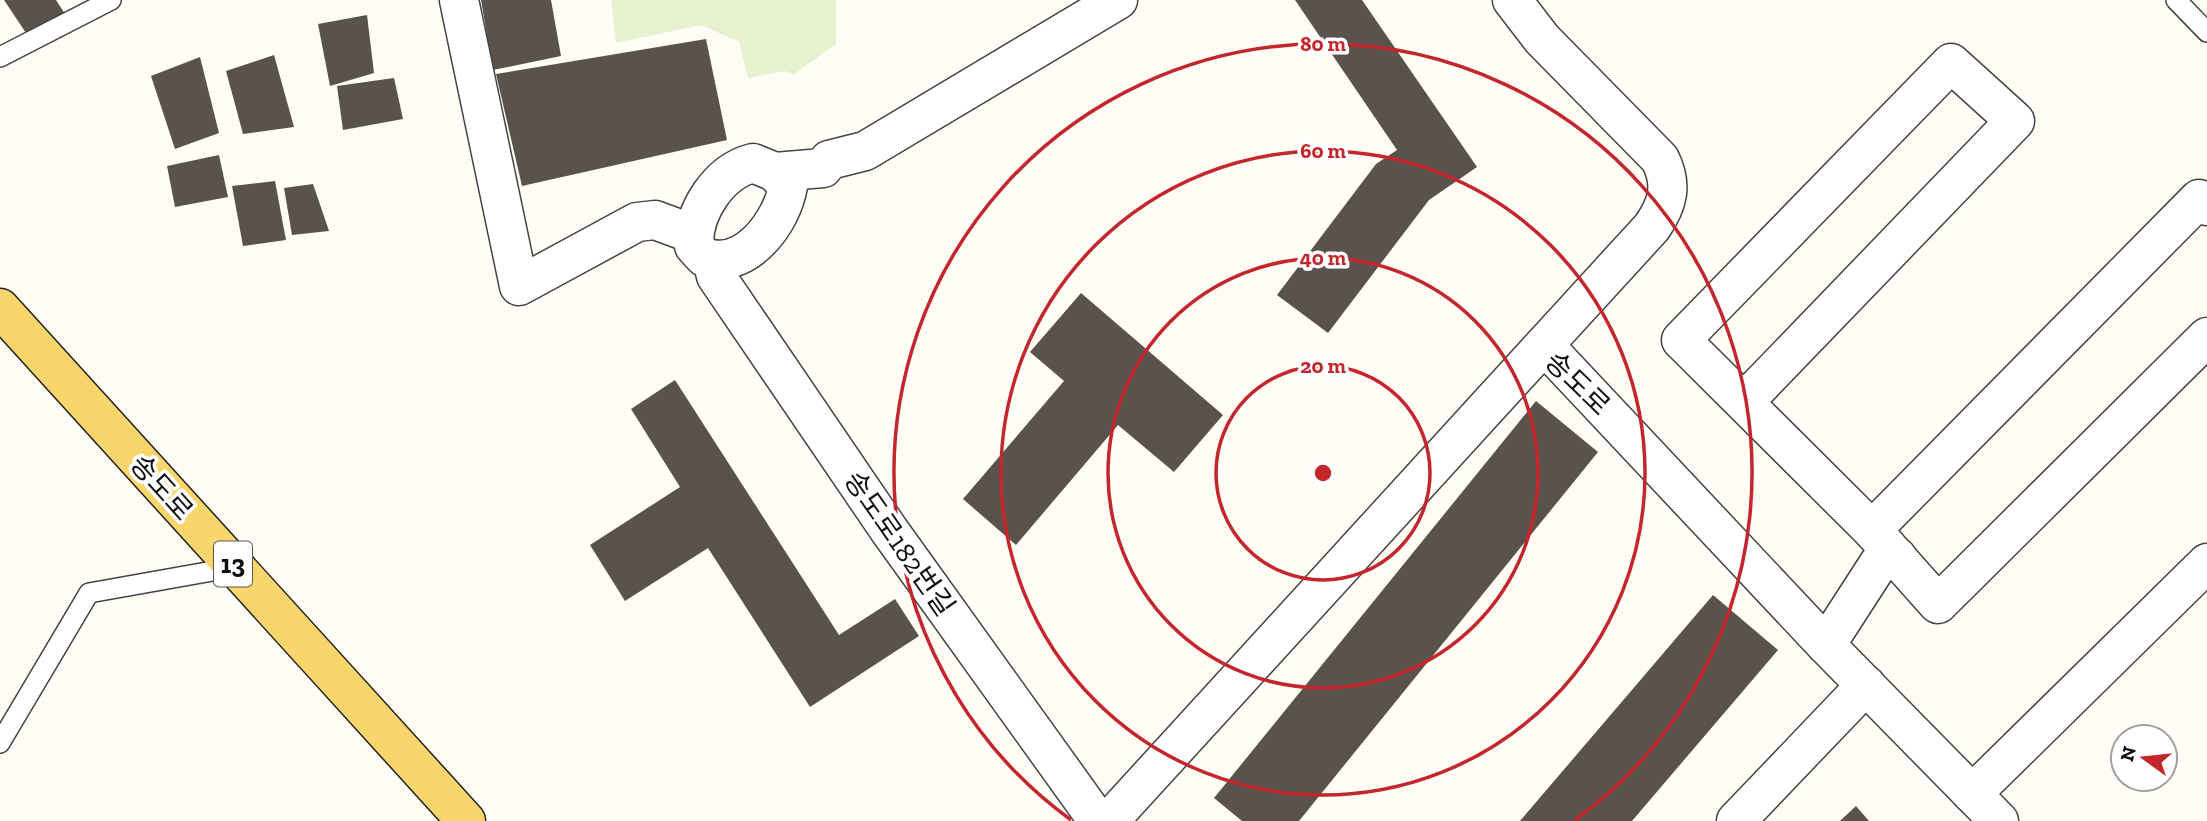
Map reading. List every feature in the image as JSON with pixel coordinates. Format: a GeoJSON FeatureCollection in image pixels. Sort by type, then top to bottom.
{"type":"FeatureCollection","features":[{"type":"Feature","properties":{"kind":"main road","name":"송도로"},"geometry":{"type":"LineString","coordinates":[[0,308],[466,821]]}},
{"type":"Feature","properties":{"kind":"street"},"geometry":{"type":"LineString","coordinates":[[459,0],[519,286],[637,222],[654,220],[728,261],[746,251],[773,223],[785,201],[788,186],[775,172],[753,163],[743,165],[727,176],[695,220],[703,247]]}},
{"type":"Feature","properties":{"kind":"street"},"geometry":{"type":"LineString","coordinates":[[775,172],[823,168],[829,160],[865,151],[1118,0]]}},
{"type":"Feature","properties":{"kind":"street"},"geometry":{"type":"LineString","coordinates":[[1512,0],[1542,39],[1660,159],[1668,175],[1664,209],[1622,262],[1544,345]]}},
{"type":"Feature","properties":{"kind":"street"},"geometry":{"type":"LineString","coordinates":[[1744,402],[2015,121],[1951,63],[1681,341],[1885,544],[1938,604],[2207,337]]}},
{"type":"Feature","properties":{"kind":"street"},"geometry":{"type":"LineString","coordinates":[[1826,645],[1879,563],[1885,544],[2199,199],[2207,206]]}},
{"type":"Feature","properties":{"kind":"street","name":"송도로182번길"},"geometry":{"type":"LineString","coordinates":[[703,247],[716,276],[888,530],[1098,821]]}},
{"type":"Feature","properties":{"kind":"street","name":"송도로"},"geometry":{"type":"LineString","coordinates":[[1109,821],[1544,345],[1826,645],[1998,821]]}},
{"type":"Feature","properties":{"kind":"street"},"geometry":{"type":"LineString","coordinates":[[1972,794],[2207,563]]}},
{"type":"Feature","properties":{"kind":"street"},"geometry":{"type":"LineString","coordinates":[[1736,821],[1866,685]]}},
{"type":"Feature","properties":{"kind":"lane"},"geometry":{"type":"LineString","coordinates":[[0,57],[111,0]]}},
{"type":"Feature","properties":{"kind":"lane"},"geometry":{"type":"LineString","coordinates":[[2176,0],[2207,32]]}},
{"type":"Feature","properties":{"kind":"lane"},"geometry":{"type":"LineString","coordinates":[[0,744],[89,593],[236,567]]}},
{"type":"Feature","properties":{"kind":"green space"},"geometry":{"type":"Polygon","coordinates":[[[611,0],[836,0],[836,44],[793,75],[785,71],[748,78],[739,42],[701,25],[616,43],[611,0]]]}},
{"type":"Feature","properties":{"kind":"building"},"geometry":{"type":"Polygon","coordinates":[[[4,0],[56,0],[67,17],[28,36],[4,0]]]}},
{"type":"Feature","properties":{"kind":"building"},"geometry":{"type":"Polygon","coordinates":[[[481,0],[551,0],[561,56],[493,70],[481,0]]]}},
{"type":"Feature","properties":{"kind":"building"},"geometry":{"type":"Polygon","coordinates":[[[1295,0],[1362,0],[1477,167],[1429,200],[1328,333],[1277,295],[1376,164],[1397,150],[1295,0]]]}},
{"type":"Feature","properties":{"kind":"building"},"geometry":{"type":"Polygon","coordinates":[[[367,15],[374,73],[330,86],[318,24],[367,15]]]}},
{"type":"Feature","properties":{"kind":"building"},"geometry":{"type":"Polygon","coordinates":[[[706,39],[727,140],[522,186],[496,74],[706,39]]]}},
{"type":"Feature","properties":{"kind":"building"},"geometry":{"type":"Polygon","coordinates":[[[274,55],[294,127],[243,134],[226,71],[274,55]]]}},
{"type":"Feature","properties":{"kind":"building"},"geometry":{"type":"Polygon","coordinates":[[[200,57],[219,133],[175,149],[151,76],[200,57]]]}},
{"type":"Feature","properties":{"kind":"building"},"geometry":{"type":"Polygon","coordinates":[[[394,78],[403,119],[343,130],[337,86],[394,78]]]}},
{"type":"Feature","properties":{"kind":"building"},"geometry":{"type":"Polygon","coordinates":[[[219,155],[228,197],[175,207],[167,166],[219,155]]]}},
{"type":"Feature","properties":{"kind":"building"},"geometry":{"type":"Polygon","coordinates":[[[275,181],[286,240],[243,246],[232,186],[275,181]]]}},
{"type":"Feature","properties":{"kind":"building"},"geometry":{"type":"Polygon","coordinates":[[[313,184],[329,231],[292,235],[284,188],[313,184]]]}},
{"type":"Feature","properties":{"kind":"building"},"geometry":{"type":"Polygon","coordinates":[[[1081,293],[1223,415],[1174,472],[1118,425],[1016,545],[963,499],[1064,381],[1030,352],[1081,293]]]}},
{"type":"Feature","properties":{"kind":"building"},"geometry":{"type":"Polygon","coordinates":[[[675,380],[839,635],[895,599],[919,636],[810,707],[708,548],[625,601],[590,545],[680,487],[631,409],[675,380]]]}},
{"type":"Feature","properties":{"kind":"building"},"geometry":{"type":"Polygon","coordinates":[[[1536,401],[1598,452],[1299,821],[1242,821],[1214,798],[1536,401]]]}},
{"type":"Feature","properties":{"kind":"building"},"geometry":{"type":"Polygon","coordinates":[[[1713,595],[1778,650],[1632,821],[1520,821],[1713,595]]]}},
{"type":"Feature","properties":{"kind":"building"},"geometry":{"type":"Polygon","coordinates":[[[1856,806],[1869,821],[1840,821],[1856,806]]]}}]}
